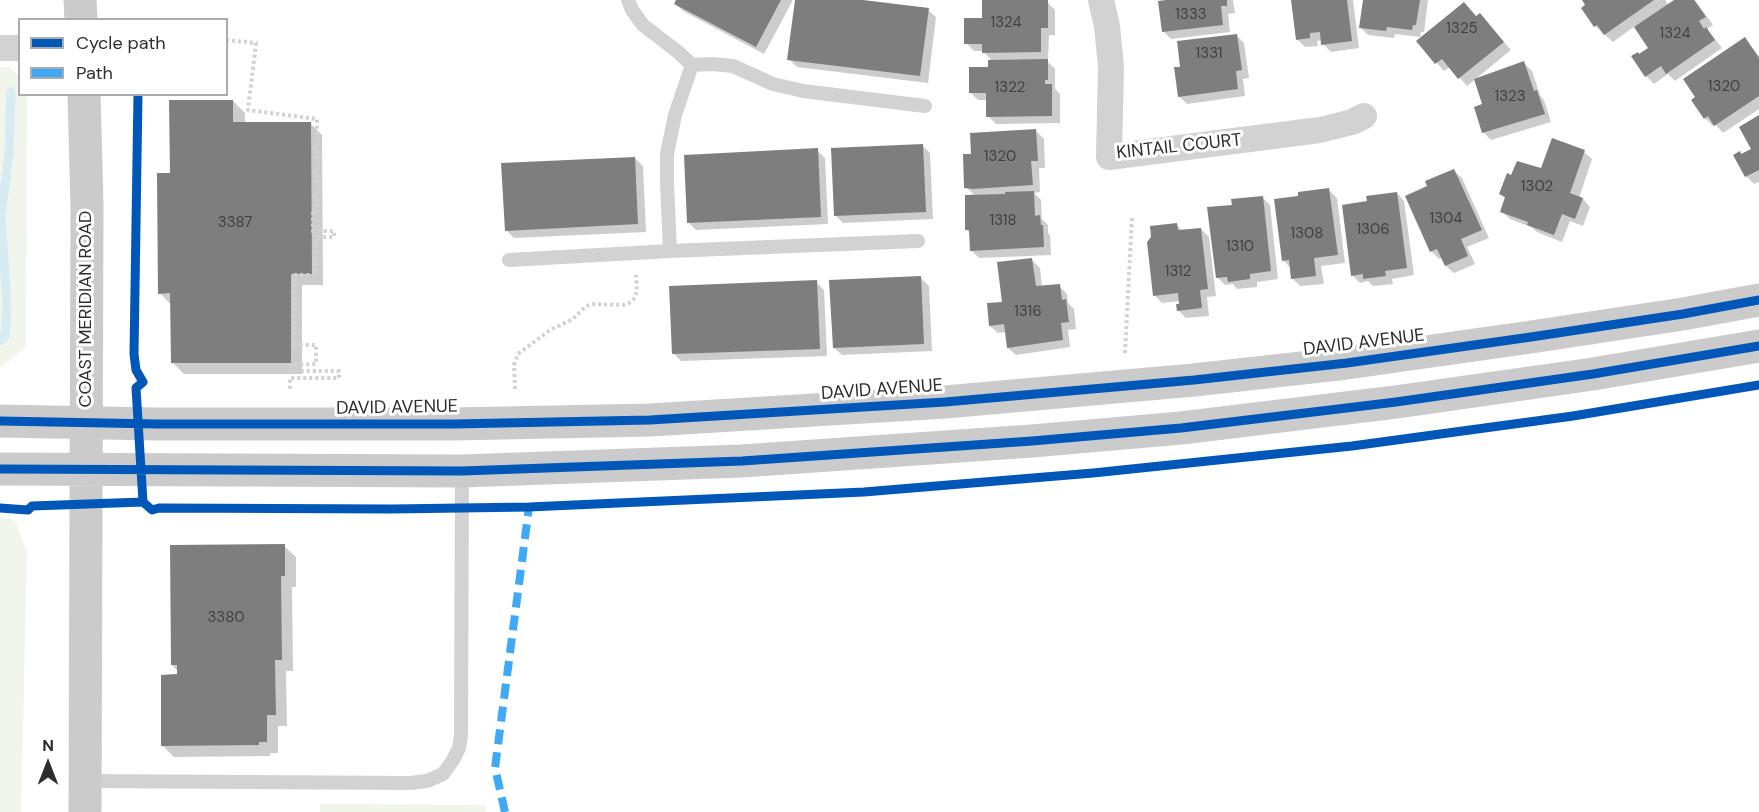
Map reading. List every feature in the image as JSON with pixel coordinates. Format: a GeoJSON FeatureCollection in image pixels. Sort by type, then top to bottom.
{"type":"FeatureCollection","features":[{"type":"Feature","properties":{"kind":"main road"},"geometry":{"type":"LineString","coordinates":[[80,0],[81,18]]}},
{"type":"Feature","properties":{"kind":"main road","name":"COAST MERIDIAN ROAD"},"geometry":{"type":"LineString","coordinates":[[84,96],[87,205],[85,797]]}},
{"type":"Feature","properties":{"kind":"main road","name":"DAVID AVENUE"},"geometry":{"type":"LineString","coordinates":[[0,421],[323,425],[650,420],[945,402],[1183,382],[1347,363],[1531,338],[1759,300]]}},
{"type":"Feature","properties":{"kind":"main road"},"geometry":{"type":"LineString","coordinates":[[0,469],[462,471],[742,461],[1032,441],[1181,428],[1479,391],[1759,346]]}},
{"type":"Feature","properties":{"kind":"street","name":"KINTAIL COURT"},"geometry":{"type":"LineString","coordinates":[[1101,0],[1107,26],[1111,68],[1109,158],[1320,130],[1352,122],[1364,116]]}},
{"type":"Feature","properties":{"kind":"street"},"geometry":{"type":"LineString","coordinates":[[0,48],[18,48]]}},
{"type":"Feature","properties":{"kind":"lane"},"geometry":{"type":"LineString","coordinates":[[628,0],[642,24],[692,65],[733,66],[773,84],[803,92],[925,106]]}},
{"type":"Feature","properties":{"kind":"lane"},"geometry":{"type":"LineString","coordinates":[[670,251],[667,154],[675,115],[692,65]]}},
{"type":"Feature","properties":{"kind":"lane"},"geometry":{"type":"LineString","coordinates":[[509,260],[918,241]]}},
{"type":"Feature","properties":{"kind":"lane"},"geometry":{"type":"LineString","coordinates":[[85,797],[410,783],[427,781],[443,774],[459,748],[461,735],[462,471]]}},
{"type":"Feature","properties":{"kind":"path"},"geometry":{"type":"LineString","coordinates":[[228,40],[256,44],[248,110],[317,119],[317,211],[313,211],[313,231],[334,231],[334,237],[316,237],[315,275],[295,275],[294,345],[316,345],[316,364],[290,364],[290,371],[339,371],[339,378],[290,378],[290,389]]}},
{"type":"Feature","properties":{"kind":"path"},"geometry":{"type":"LineString","coordinates":[[1125,353],[1132,218]]}},
{"type":"Feature","properties":{"kind":"path"},"geometry":{"type":"LineString","coordinates":[[515,389],[514,364],[518,354],[555,327],[568,322],[586,306],[623,305],[635,298],[638,291],[635,253]]}},
{"type":"Feature","properties":{"kind":"shaded area"},"geometry":{"type":"Polygon","coordinates":[[[0,67],[9,67],[18,75],[18,96],[27,96],[26,347],[0,368],[0,67]]]}},
{"type":"Feature","properties":{"kind":"shaded area"},"geometry":{"type":"Polygon","coordinates":[[[0,518],[14,519],[27,552],[21,812],[0,812],[0,518]]]}},
{"type":"Feature","properties":{"kind":"shaded area"},"geometry":{"type":"Polygon","coordinates":[[[320,804],[486,805],[486,812],[320,812],[320,804]]]}},
{"type":"Feature","properties":{"kind":"building"},"geometry":{"type":"Polygon","coordinates":[[[676,0],[781,0],[756,47],[674,4],[676,0]]]}},
{"type":"Feature","properties":{"kind":"building"},"geometry":{"type":"Polygon","coordinates":[[[795,0],[863,0],[929,8],[920,76],[787,60],[795,0]]]}},
{"type":"Feature","properties":{"kind":"building"},"geometry":{"type":"Polygon","coordinates":[[[982,0],[1048,0],[1048,28],[1041,28],[1041,52],[982,53],[982,44],[964,44],[964,18],[982,18],[982,0]]]}},
{"type":"Feature","properties":{"kind":"building"},"geometry":{"type":"Polygon","coordinates":[[[1227,0],[1227,6],[1221,6],[1223,25],[1162,32],[1158,1],[1227,0]]]}},
{"type":"Feature","properties":{"kind":"building"},"geometry":{"type":"Polygon","coordinates":[[[1291,0],[1347,0],[1352,41],[1321,45],[1320,32],[1310,33],[1310,38],[1296,40],[1291,0]]]}},
{"type":"Feature","properties":{"kind":"building"},"geometry":{"type":"Polygon","coordinates":[[[1363,0],[1420,0],[1416,25],[1413,25],[1412,30],[1387,27],[1386,31],[1359,28],[1363,0]]]}},
{"type":"Feature","properties":{"kind":"building"},"geometry":{"type":"Polygon","coordinates":[[[1582,0],[1654,0],[1604,35],[1597,25],[1594,27],[1581,8],[1585,5],[1582,0]]]}},
{"type":"Feature","properties":{"kind":"building"},"geometry":{"type":"Polygon","coordinates":[[[1674,0],[1694,0],[1706,17],[1699,21],[1715,40],[1666,74],[1661,66],[1645,77],[1631,56],[1648,48],[1634,27],[1674,0]]]}},
{"type":"Feature","properties":{"kind":"building"},"geometry":{"type":"Polygon","coordinates":[[[1464,2],[1476,16],[1480,13],[1504,42],[1458,79],[1442,59],[1435,64],[1416,41],[1464,2]]]}},
{"type":"Feature","properties":{"kind":"building"},"geometry":{"type":"Polygon","coordinates":[[[1237,34],[1242,70],[1236,71],[1238,89],[1178,97],[1174,67],[1180,67],[1177,41],[1237,34]]]}},
{"type":"Feature","properties":{"kind":"building"},"geometry":{"type":"Polygon","coordinates":[[[1745,37],[1759,58],[1759,96],[1714,126],[1708,116],[1704,119],[1691,100],[1695,97],[1683,79],[1745,37]]]}},
{"type":"Feature","properties":{"kind":"building"},"geometry":{"type":"Polygon","coordinates":[[[1048,59],[1048,80],[1045,80],[1045,84],[1052,84],[1052,116],[986,117],[986,93],[969,93],[969,67],[988,67],[988,60],[1048,59]]]}},
{"type":"Feature","properties":{"kind":"building"},"geometry":{"type":"Polygon","coordinates":[[[1524,61],[1545,114],[1482,133],[1474,107],[1482,104],[1474,79],[1524,61]]]}},
{"type":"Feature","properties":{"kind":"building"},"geometry":{"type":"Polygon","coordinates":[[[169,100],[233,100],[233,122],[311,122],[312,274],[291,274],[291,363],[171,363],[170,293],[158,294],[157,173],[170,173],[169,100]]]}},
{"type":"Feature","properties":{"kind":"building"},"geometry":{"type":"Polygon","coordinates":[[[1759,115],[1759,170],[1745,177],[1733,155],[1751,149],[1739,127],[1759,115]]]}},
{"type":"Feature","properties":{"kind":"building"},"geometry":{"type":"Polygon","coordinates":[[[1036,129],[1038,161],[1031,161],[1033,185],[964,188],[963,154],[971,154],[970,133],[1036,129]]]}},
{"type":"Feature","properties":{"kind":"building"},"geometry":{"type":"Polygon","coordinates":[[[1552,138],[1585,150],[1570,193],[1583,198],[1575,219],[1562,214],[1554,235],[1500,212],[1505,197],[1499,194],[1507,173],[1511,175],[1517,161],[1541,168],[1552,138]]]}},
{"type":"Feature","properties":{"kind":"building"},"geometry":{"type":"Polygon","coordinates":[[[923,144],[926,212],[834,216],[831,148],[923,144]]]}},
{"type":"Feature","properties":{"kind":"building"},"geometry":{"type":"Polygon","coordinates":[[[818,148],[821,217],[687,223],[684,155],[818,148]]]}},
{"type":"Feature","properties":{"kind":"building"},"geometry":{"type":"Polygon","coordinates":[[[635,157],[638,224],[505,231],[501,163],[635,157]]]}},
{"type":"Feature","properties":{"kind":"building"},"geometry":{"type":"Polygon","coordinates":[[[1454,169],[1482,230],[1461,239],[1468,256],[1445,266],[1437,249],[1430,252],[1405,196],[1427,186],[1425,181],[1454,169]]]}},
{"type":"Feature","properties":{"kind":"building"},"geometry":{"type":"Polygon","coordinates":[[[1329,188],[1338,255],[1314,258],[1316,276],[1291,279],[1289,260],[1282,261],[1274,199],[1298,196],[1298,192],[1329,188]]]}},
{"type":"Feature","properties":{"kind":"building"},"geometry":{"type":"Polygon","coordinates":[[[1034,191],[1035,216],[1040,215],[1041,225],[1043,225],[1044,247],[970,251],[969,230],[965,230],[965,195],[1034,191]]]}},
{"type":"Feature","properties":{"kind":"building"},"geometry":{"type":"Polygon","coordinates":[[[1397,192],[1407,268],[1385,271],[1386,276],[1363,279],[1363,274],[1351,276],[1342,205],[1367,201],[1366,196],[1397,192]]]}},
{"type":"Feature","properties":{"kind":"building"},"geometry":{"type":"Polygon","coordinates":[[[1263,196],[1271,271],[1250,274],[1250,279],[1228,282],[1227,277],[1216,278],[1207,207],[1232,205],[1231,199],[1263,196]]]}},
{"type":"Feature","properties":{"kind":"building"},"geometry":{"type":"Polygon","coordinates":[[[1177,223],[1178,230],[1201,228],[1208,289],[1200,290],[1202,308],[1177,311],[1178,293],[1153,296],[1147,242],[1151,237],[1150,226],[1177,223]]]}},
{"type":"Feature","properties":{"kind":"building"},"geometry":{"type":"Polygon","coordinates":[[[1032,258],[1036,286],[1060,284],[1062,300],[1066,299],[1069,322],[1061,323],[1063,340],[1007,348],[1004,324],[989,326],[987,303],[1002,302],[997,262],[1032,258]]]}},
{"type":"Feature","properties":{"kind":"building"},"geometry":{"type":"Polygon","coordinates":[[[921,276],[924,344],[833,348],[829,280],[921,276]]]}},
{"type":"Feature","properties":{"kind":"building"},"geometry":{"type":"Polygon","coordinates":[[[817,280],[820,349],[672,354],[669,286],[817,280]]]}},
{"type":"Feature","properties":{"kind":"building"},"geometry":{"type":"Polygon","coordinates":[[[285,544],[285,576],[281,576],[282,660],[275,660],[276,715],[267,715],[267,742],[259,742],[259,745],[161,746],[161,675],[177,674],[177,665],[171,665],[170,545],[285,544]]]}},
{"type":"Feature","properties":{"kind":"waterway"},"geometry":{"type":"LineString","coordinates":[[0,341],[5,336],[7,305],[1,216],[9,154],[11,92]]}},
{"type":"Feature","properties":{"kind":"marked path"},"geometry":{"type":"LineString","coordinates":[[505,812],[495,768],[529,507]]}},
{"type":"Feature","properties":{"kind":"cycle path"},"geometry":{"type":"LineString","coordinates":[[138,96],[134,354],[136,370],[143,382],[136,388],[143,502],[152,510],[159,508],[529,507],[864,492],[1093,473],[1352,446],[1573,416],[1759,385]]}},
{"type":"Feature","properties":{"kind":"cycle path"},"geometry":{"type":"LineString","coordinates":[[0,421],[157,424],[454,424],[650,420],[945,402],[1194,380],[1347,363],[1683,314],[1759,300]]}},
{"type":"Feature","properties":{"kind":"cycle path"},"geometry":{"type":"LineString","coordinates":[[0,469],[462,471],[742,461],[1032,441],[1181,428],[1396,402],[1593,374],[1759,346]]}},
{"type":"Feature","properties":{"kind":"cycle path"},"geometry":{"type":"LineString","coordinates":[[0,508],[28,510],[32,506],[143,502]]}}]}
